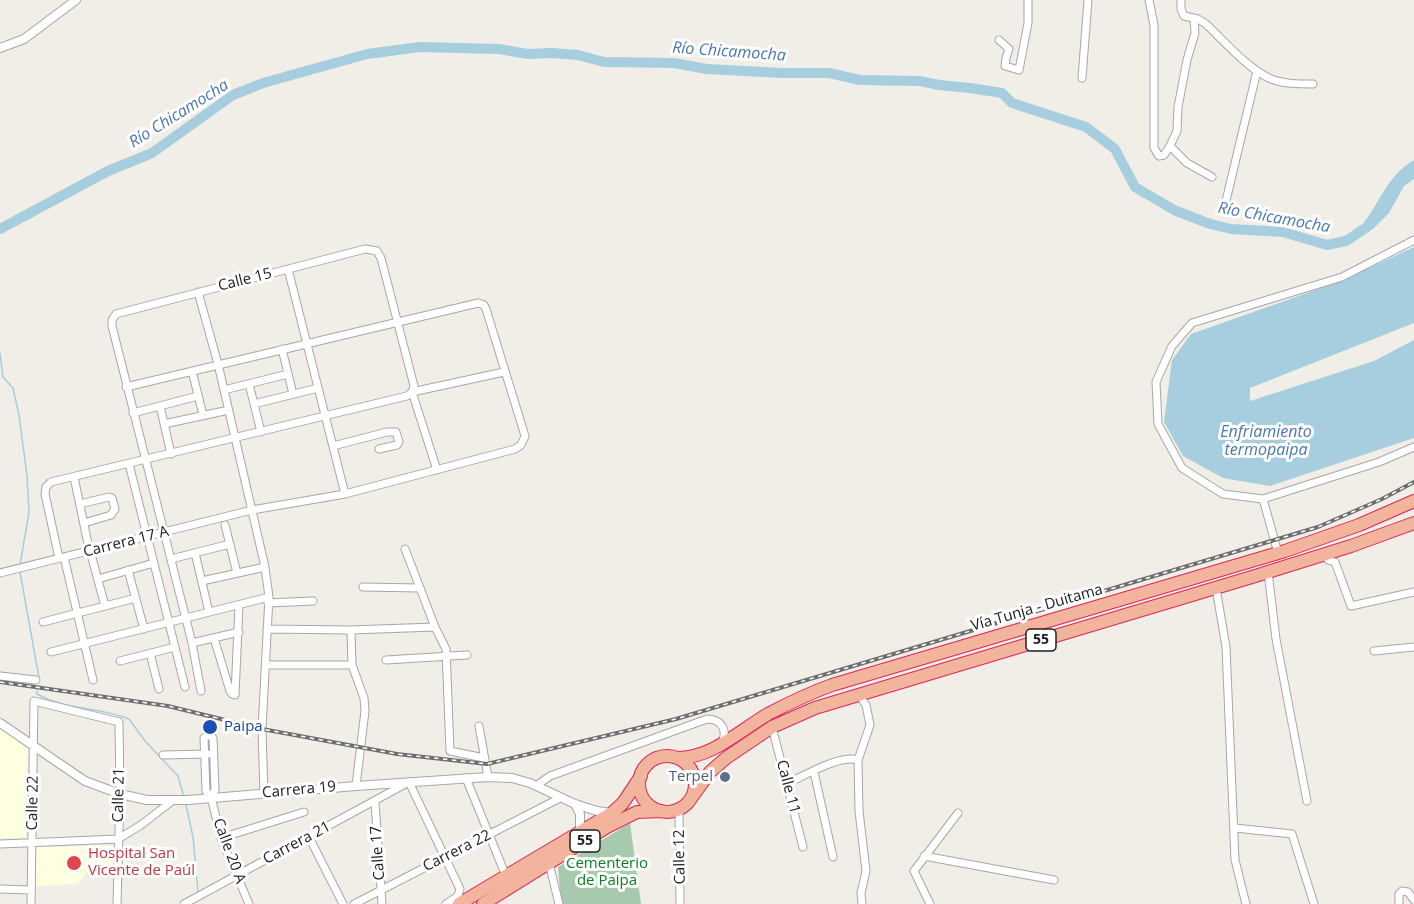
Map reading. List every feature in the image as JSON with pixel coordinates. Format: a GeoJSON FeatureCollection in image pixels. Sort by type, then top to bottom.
{"type":"FeatureCollection","features":[{"type":"Feature","properties":{"kind":"highway","name":"Vía Tunja - Duitama"},"geometry":{"type":"LineString","coordinates":[[677,758],[698,756],[792,702],[832,685],[1278,553],[1359,525],[1414,501]]}},
{"type":"Feature","properties":{"kind":"highway","name":"Vía Tunja - Duitama"},"geometry":{"type":"LineString","coordinates":[[692,797],[717,765],[772,727],[815,708],[1268,572],[1414,523]]}},
{"type":"Feature","properties":{"kind":"highway","name":"55"},"geometry":{"type":"LineString","coordinates":[[483,904],[509,881],[612,813],[623,803],[651,762],[659,758],[677,758]]}},
{"type":"Feature","properties":{"kind":"highway"},"geometry":{"type":"LineString","coordinates":[[677,758],[687,764],[694,774],[695,786],[692,797]]}},
{"type":"Feature","properties":{"kind":"highway"},"geometry":{"type":"LineString","coordinates":[[640,776],[643,799],[651,807],[662,811]]}},
{"type":"Feature","properties":{"kind":"highway","name":"55"},"geometry":{"type":"LineString","coordinates":[[460,899],[549,863],[627,816],[648,811],[679,810],[692,797]]}},
{"type":"Feature","properties":{"kind":"street"},"geometry":{"type":"LineString","coordinates":[[0,48],[24,39],[76,0]]}},
{"type":"Feature","properties":{"kind":"street"},"geometry":{"type":"LineString","coordinates":[[999,40],[1009,50],[1005,66],[1019,70],[1028,23],[1028,0]]}},
{"type":"Feature","properties":{"kind":"street"},"geometry":{"type":"LineString","coordinates":[[1082,78],[1088,0]]}},
{"type":"Feature","properties":{"kind":"street"},"geometry":{"type":"LineString","coordinates":[[1149,0],[1154,25],[1154,148],[1159,156],[1164,155],[1177,131],[1178,107],[1195,33],[1194,19]]}},
{"type":"Feature","properties":{"kind":"street"},"geometry":{"type":"LineString","coordinates":[[1181,0],[1182,14],[1206,24],[1257,71],[1271,79],[1283,82],[1312,84]]}},
{"type":"Feature","properties":{"kind":"street"},"geometry":{"type":"LineString","coordinates":[[1225,205],[1257,71]]}},
{"type":"Feature","properties":{"kind":"street"},"geometry":{"type":"LineString","coordinates":[[1170,146],[1187,163],[1212,177]]}},
{"type":"Feature","properties":{"kind":"street"},"geometry":{"type":"LineString","coordinates":[[1414,240],[1342,277],[1192,323],[1172,346],[1156,382],[1158,424],[1182,468],[1223,494],[1263,499],[1379,462],[1414,447]]}},
{"type":"Feature","properties":{"kind":"street","name":"Calle 15"},"geometry":{"type":"LineString","coordinates":[[126,387],[112,326],[114,317],[119,313],[366,249],[377,251],[381,258],[396,322]]}},
{"type":"Feature","properties":{"kind":"street"},"geometry":{"type":"LineString","coordinates":[[288,269],[345,494]]}},
{"type":"Feature","properties":{"kind":"street"},"geometry":{"type":"LineString","coordinates":[[198,292],[218,364],[265,567],[268,600],[262,729],[264,794]]}},
{"type":"Feature","properties":{"kind":"street","name":"Carrera 17 A"},"geometry":{"type":"LineString","coordinates":[[0,573],[252,510],[345,494],[515,449],[521,445],[525,436],[484,305],[478,303],[396,322]]}},
{"type":"Feature","properties":{"kind":"street"},"geometry":{"type":"LineString","coordinates":[[201,692],[186,618],[126,387],[396,322],[414,386],[412,392],[437,470]]}},
{"type":"Feature","properties":{"kind":"street"},"geometry":{"type":"LineString","coordinates":[[282,349],[293,394]]}},
{"type":"Feature","properties":{"kind":"street"},"geometry":{"type":"LineString","coordinates":[[192,371],[203,416]]}},
{"type":"Feature","properties":{"kind":"street"},"geometry":{"type":"LineString","coordinates":[[93,680],[78,613],[45,490],[51,482],[407,396],[412,392],[504,372]]}},
{"type":"Feature","properties":{"kind":"street"},"geometry":{"type":"LineString","coordinates":[[224,390],[288,374]]}},
{"type":"Feature","properties":{"kind":"street"},"geometry":{"type":"LineString","coordinates":[[249,384],[261,432]]}},
{"type":"Feature","properties":{"kind":"street"},"geometry":{"type":"LineString","coordinates":[[254,404],[318,388]]}},
{"type":"Feature","properties":{"kind":"street"},"geometry":{"type":"LineString","coordinates":[[133,413],[198,396]]}},
{"type":"Feature","properties":{"kind":"street"},"geometry":{"type":"LineString","coordinates":[[160,406],[171,454]]}},
{"type":"Feature","properties":{"kind":"street"},"geometry":{"type":"LineString","coordinates":[[165,424],[229,410]]}},
{"type":"Feature","properties":{"kind":"street"},"geometry":{"type":"LineString","coordinates":[[333,446],[387,432],[398,434],[397,445],[379,449]]}},
{"type":"Feature","properties":{"kind":"street"},"geometry":{"type":"LineString","coordinates":[[129,464],[185,687]]}},
{"type":"Feature","properties":{"kind":"street"},"geometry":{"type":"LineString","coordinates":[[74,477],[88,544]]}},
{"type":"Feature","properties":{"kind":"street"},"geometry":{"type":"LineString","coordinates":[[80,504],[109,497],[112,498],[115,509],[111,515],[84,523]]}},
{"type":"Feature","properties":{"kind":"street"},"geometry":{"type":"LineString","coordinates":[[1263,499],[1278,553]]}},
{"type":"Feature","properties":{"kind":"street"},"geometry":{"type":"LineString","coordinates":[[225,525],[237,573]]}},
{"type":"Feature","properties":{"kind":"street"},"geometry":{"type":"LineString","coordinates":[[1392,532],[1414,530]]}},
{"type":"Feature","properties":{"kind":"street"},"geometry":{"type":"LineString","coordinates":[[171,559],[230,544]]}},
{"type":"Feature","properties":{"kind":"street"},"geometry":{"type":"LineString","coordinates":[[405,549],[435,627],[446,649],[450,751],[484,758]]}},
{"type":"Feature","properties":{"kind":"street"},"geometry":{"type":"LineString","coordinates":[[195,553],[209,612]]}},
{"type":"Feature","properties":{"kind":"street"},"geometry":{"type":"LineString","coordinates":[[1326,554],[1328,560],[1335,562],[1351,606],[1414,592]]}},
{"type":"Feature","properties":{"kind":"street"},"geometry":{"type":"LineString","coordinates":[[92,558],[105,606]]}},
{"type":"Feature","properties":{"kind":"street"},"geometry":{"type":"LineString","coordinates":[[98,579],[154,563]]}},
{"type":"Feature","properties":{"kind":"street"},"geometry":{"type":"LineString","coordinates":[[202,581],[265,567]]}},
{"type":"Feature","properties":{"kind":"street"},"geometry":{"type":"LineString","coordinates":[[128,570],[144,629]]}},
{"type":"Feature","properties":{"kind":"street"},"geometry":{"type":"LineString","coordinates":[[1268,572],[1276,639],[1307,801]]}},
{"type":"Feature","properties":{"kind":"street"},"geometry":{"type":"LineString","coordinates":[[363,587],[420,588]]}},
{"type":"Feature","properties":{"kind":"street"},"geometry":{"type":"LineString","coordinates":[[1216,588],[1226,647],[1235,860],[1246,904]]}},
{"type":"Feature","properties":{"kind":"street"},"geometry":{"type":"LineString","coordinates":[[43,622],[136,598]]}},
{"type":"Feature","properties":{"kind":"street"},"geometry":{"type":"LineString","coordinates":[[51,652],[239,605],[268,600],[313,601]]}},
{"type":"Feature","properties":{"kind":"street"},"geometry":{"type":"LineString","coordinates":[[214,638],[230,691],[235,695],[239,605]]}},
{"type":"Feature","properties":{"kind":"street"},"geometry":{"type":"LineString","coordinates":[[267,629],[351,630],[435,627]]}},
{"type":"Feature","properties":{"kind":"street"},"geometry":{"type":"LineString","coordinates":[[351,630],[352,665],[364,698],[365,711],[356,786]]}},
{"type":"Feature","properties":{"kind":"street"},"geometry":{"type":"LineString","coordinates":[[192,643],[239,632]]}},
{"type":"Feature","properties":{"kind":"street"},"geometry":{"type":"LineString","coordinates":[[120,661],[175,647]]}},
{"type":"Feature","properties":{"kind":"street"},"geometry":{"type":"LineString","coordinates":[[1374,651],[1414,647]]}},
{"type":"Feature","properties":{"kind":"street"},"geometry":{"type":"LineString","coordinates":[[150,653],[159,688]]}},
{"type":"Feature","properties":{"kind":"street"},"geometry":{"type":"LineString","coordinates":[[386,660],[467,655]]}},
{"type":"Feature","properties":{"kind":"street"},"geometry":{"type":"LineString","coordinates":[[266,665],[352,665]]}},
{"type":"Feature","properties":{"kind":"street"},"geometry":{"type":"LineString","coordinates":[[0,676],[36,680]]}},
{"type":"Feature","properties":{"kind":"street"},"geometry":{"type":"LineString","coordinates":[[859,695],[866,705],[870,725],[858,760],[859,811],[866,871],[861,893],[862,904]]}},
{"type":"Feature","properties":{"kind":"street","name":"Calle 21"},"geometry":{"type":"LineString","coordinates":[[34,701],[118,723],[120,794],[117,904]]}},
{"type":"Feature","properties":{"kind":"street","name":"Calle 22"},"geometry":{"type":"LineString","coordinates":[[31,904],[34,701]]}},
{"type":"Feature","properties":{"kind":"street"},"geometry":{"type":"LineString","coordinates":[[536,786],[550,776],[707,718],[716,720],[723,727],[725,737],[722,743]]}},
{"type":"Feature","properties":{"kind":"street","name":"Carrera 19"},"geometry":{"type":"LineString","coordinates":[[0,723],[85,781],[120,794],[147,800],[174,801],[488,777],[512,778],[575,804],[612,813]]}},
{"type":"Feature","properties":{"kind":"street"},"geometry":{"type":"LineString","coordinates":[[479,726],[488,777]]}},
{"type":"Feature","properties":{"kind":"street","name":"Calle 11"},"geometry":{"type":"LineString","coordinates":[[772,727],[803,847]]}},
{"type":"Feature","properties":{"kind":"street"},"geometry":{"type":"LineString","coordinates":[[163,754],[205,754],[214,754],[213,738],[209,735],[204,738],[205,754]]}},
{"type":"Feature","properties":{"kind":"street","name":"Calle 20 A"},"geometry":{"type":"LineString","coordinates":[[205,754],[206,791],[211,797],[221,838],[249,904]]}},
{"type":"Feature","properties":{"kind":"street","name":"Calle 20 A"},"geometry":{"type":"LineString","coordinates":[[211,797],[215,790],[214,754]]}},
{"type":"Feature","properties":{"kind":"street"},"geometry":{"type":"LineString","coordinates":[[786,784],[831,764],[849,759],[858,760]]}},
{"type":"Feature","properties":{"kind":"street"},"geometry":{"type":"LineString","coordinates":[[814,772],[833,857]]}},
{"type":"Feature","properties":{"kind":"street"},"geometry":{"type":"LineString","coordinates":[[466,778],[509,881],[494,904]]}},
{"type":"Feature","properties":{"kind":"street"},"geometry":{"type":"LineString","coordinates":[[409,782],[445,857],[460,899],[446,904]]}},
{"type":"Feature","properties":{"kind":"street","name":"Carrera 21"},"geometry":{"type":"LineString","coordinates":[[184,904],[409,782]]}},
{"type":"Feature","properties":{"kind":"street","name":"Carrera 22"},"geometry":{"type":"LineString","coordinates":[[354,904],[560,798]]}},
{"type":"Feature","properties":{"kind":"street"},"geometry":{"type":"LineString","coordinates":[[0,844],[118,839],[174,801]]}},
{"type":"Feature","properties":{"kind":"street","name":"Calle 17"},"geometry":{"type":"LineString","coordinates":[[375,802],[382,904]]}},
{"type":"Feature","properties":{"kind":"street"},"geometry":{"type":"LineString","coordinates":[[575,804],[580,814],[580,832]]}},
{"type":"Feature","properties":{"kind":"street","name":"Calle 12"},"geometry":{"type":"LineString","coordinates":[[679,810],[680,904]]}},
{"type":"Feature","properties":{"kind":"street"},"geometry":{"type":"LineString","coordinates":[[221,838],[304,812]]}},
{"type":"Feature","properties":{"kind":"street"},"geometry":{"type":"LineString","coordinates":[[930,904],[914,875],[915,867],[958,813]]}},
{"type":"Feature","properties":{"kind":"street"},"geometry":{"type":"LineString","coordinates":[[1235,828],[1293,834],[1314,904]]}},
{"type":"Feature","properties":{"kind":"street"},"geometry":{"type":"LineString","coordinates":[[309,837],[343,904]]}},
{"type":"Feature","properties":{"kind":"street"},"geometry":{"type":"LineString","coordinates":[[924,856],[1054,880]]}},
{"type":"Feature","properties":{"kind":"street"},"geometry":{"type":"LineString","coordinates":[[549,863],[559,904]]}},
{"type":"Feature","properties":{"kind":"street"},"geometry":{"type":"LineString","coordinates":[[0,889],[31,890]]}},
{"type":"Feature","properties":{"kind":"street"},"geometry":{"type":"LineString","coordinates":[[1399,904],[1398,897],[1402,891],[1408,892],[1414,900]]}},
{"type":"Feature","properties":{"kind":"shaded area"},"geometry":{"type":"Polygon","coordinates":[[[0,728],[28,745],[26,838],[0,838],[0,728]]]}},
{"type":"Feature","properties":{"kind":"shaded area","name":"Hospital San Vicente de Paúl"},"geometry":{"type":"Polygon","coordinates":[[[115,846],[113,866],[94,868],[76,884],[36,886],[35,847],[115,846]]]}},
{"type":"Feature","properties":{"kind":"green space","name":"Cementerio de Paipa"},"geometry":{"type":"Polygon","coordinates":[[[630,823],[641,904],[561,904],[558,867],[630,823]]]}},
{"type":"Feature","properties":{"kind":"water"},"geometry":{"type":"Polygon","coordinates":[[[1414,160],[1414,179],[1404,186],[1389,213],[1372,230],[1363,225],[1397,173],[1414,160]]]}},
{"type":"Feature","properties":{"kind":"water","name":"Enfriamiento termopaipa"},"geometry":{"type":"Polygon","coordinates":[[[1414,247],[1414,323],[1250,388],[1250,401],[1374,361],[1414,340],[1414,438],[1270,486],[1223,478],[1183,456],[1164,422],[1172,360],[1191,334],[1341,281],[1414,247]]]}},
{"type":"Feature","properties":{"kind":"waterway","name":"Río Chicamocha"},"geometry":{"type":"LineString","coordinates":[[0,229],[108,171],[152,153],[233,95],[263,83],[367,54],[420,47],[499,49],[528,54],[552,53],[578,55],[604,62],[674,63],[707,69],[829,73],[860,80],[920,81],[1002,93],[1012,103],[1086,127],[1115,149],[1135,187],[1174,210],[1210,224],[1231,229],[1283,232],[1327,245],[1346,241],[1367,227],[1375,216]]}},
{"type":"Feature","properties":{"kind":"waterway"},"geometry":{"type":"LineString","coordinates":[[0,353],[3,377],[13,388],[19,415],[27,476],[29,512],[20,565]]}},
{"type":"Feature","properties":{"kind":"waterway"},"geometry":{"type":"LineString","coordinates":[[20,572],[39,678]]}},
{"type":"Feature","properties":{"kind":"waterway"},"geometry":{"type":"LineString","coordinates":[[37,691],[37,694],[59,703],[129,719],[145,741],[178,776],[184,797]]}},
{"type":"Feature","properties":{"kind":"waterway"},"geometry":{"type":"LineString","coordinates":[[186,805],[193,837],[198,892]]}},
{"type":"Feature","properties":{"kind":"railway"},"geometry":{"type":"LineString","coordinates":[[0,682],[168,706],[262,729],[397,754],[487,764],[676,719],[1318,527],[1382,499],[1414,482]]}},
{"type":"Feature","properties":{"kind":"place","name":"Paipa"},"geometry":{"type":"Point","coordinates":[210,727]}},
{"type":"Feature","properties":{"kind":"place","name":"Terpel"},"geometry":{"type":"Point","coordinates":[725,777]}},
{"type":"Feature","properties":{"kind":"place","name":"Hospital San Vicente de Paúl"},"geometry":{"type":"Point","coordinates":[74,863]}}]}
